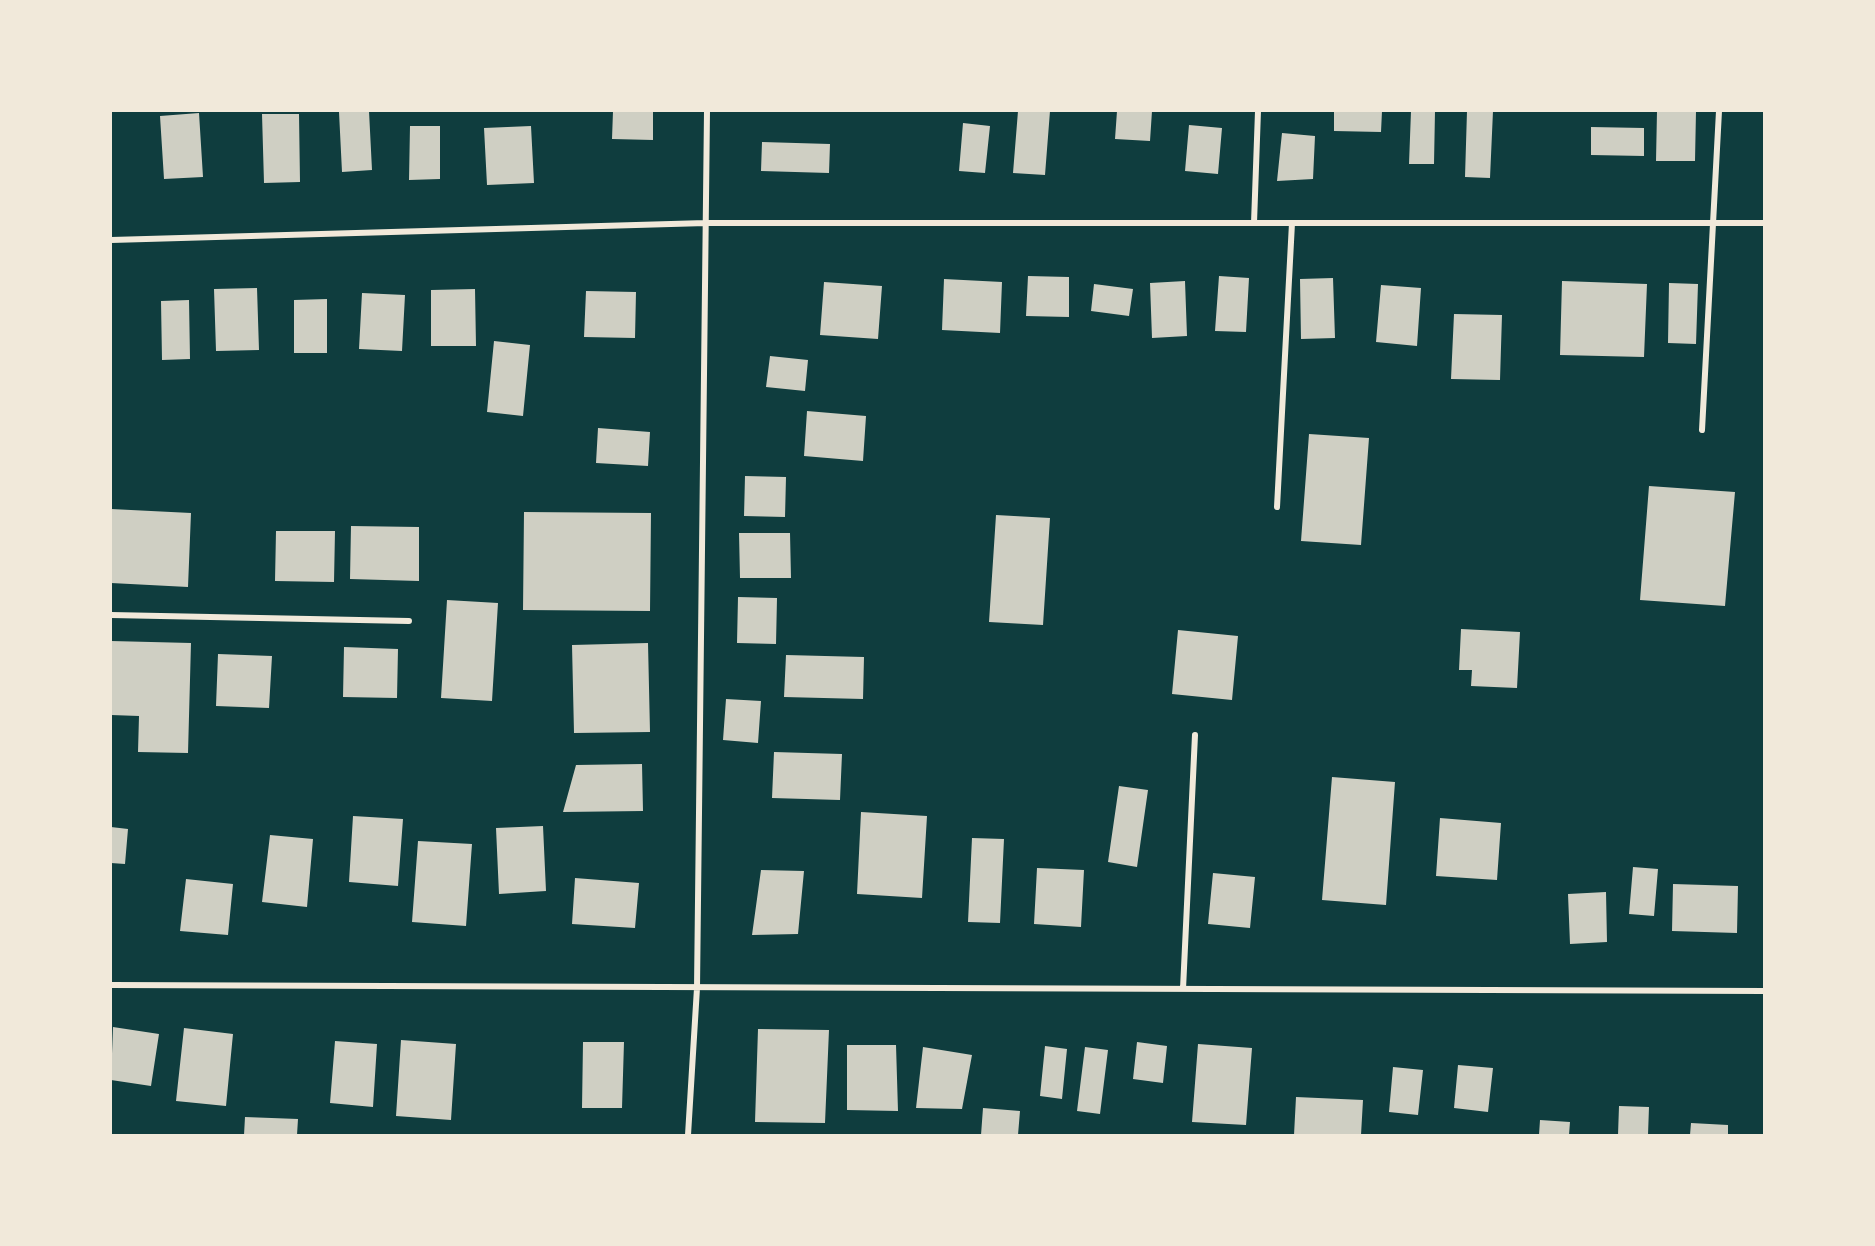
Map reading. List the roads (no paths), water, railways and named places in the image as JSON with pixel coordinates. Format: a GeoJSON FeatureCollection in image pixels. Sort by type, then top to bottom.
{"type":"FeatureCollection","features":[{"type":"Feature","properties":{"kind":"street"},"geometry":{"type":"LineString","coordinates":[[688,1135],[697,987],[706,111]]}},
{"type":"Feature","properties":{"kind":"street"},"geometry":{"type":"LineString","coordinates":[[1254,223],[1258,111]]}},
{"type":"Feature","properties":{"kind":"street"},"geometry":{"type":"LineString","coordinates":[[1702,430],[1719,111]]}},
{"type":"Feature","properties":{"kind":"street"},"geometry":{"type":"LineString","coordinates":[[111,240],[706,223],[1764,223]]}},
{"type":"Feature","properties":{"kind":"street"},"geometry":{"type":"LineString","coordinates":[[1277,507],[1292,223]]}},
{"type":"Feature","properties":{"kind":"street"},"geometry":{"type":"LineString","coordinates":[[111,615],[409,621]]}},
{"type":"Feature","properties":{"kind":"street"},"geometry":{"type":"LineString","coordinates":[[1183,989],[1195,735]]}},
{"type":"Feature","properties":{"kind":"street"},"geometry":{"type":"LineString","coordinates":[[111,985],[1764,991]]}}]}
